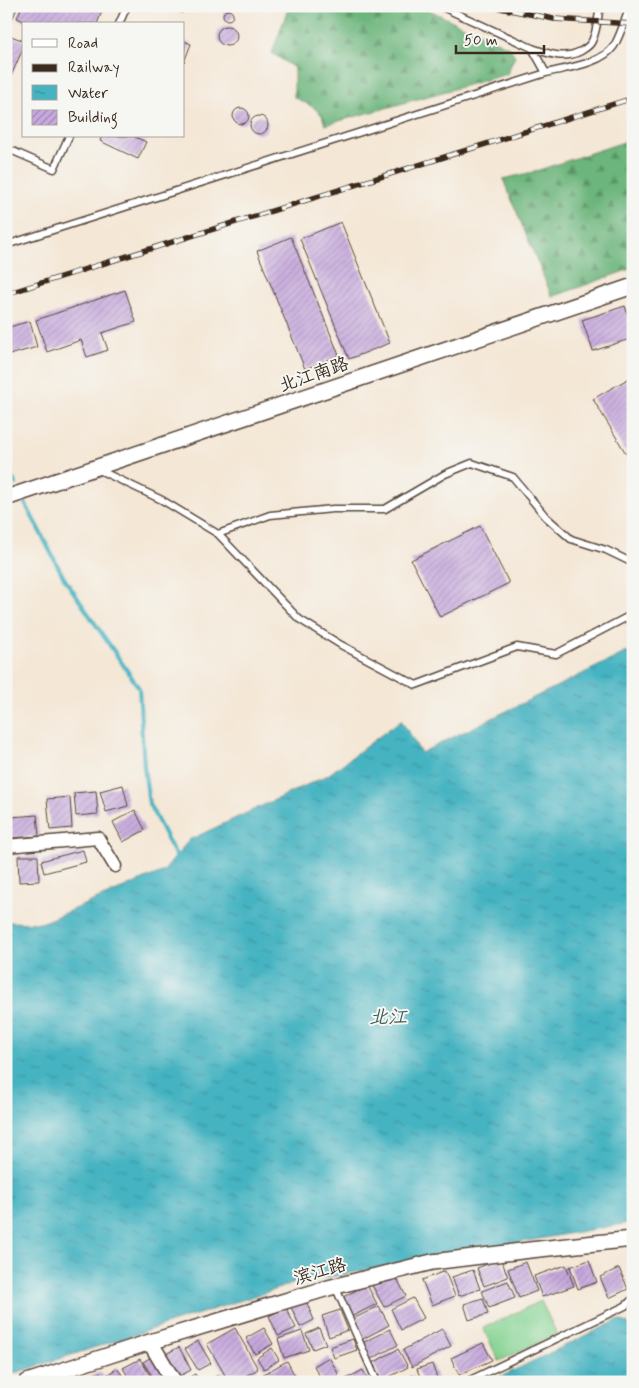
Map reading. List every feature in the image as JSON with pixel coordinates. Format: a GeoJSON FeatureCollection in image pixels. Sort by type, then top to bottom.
{"type":"FeatureCollection","features":[{"type":"Feature","properties":{"kind":"street","name":"北江南路"},"geometry":{"type":"LineString","coordinates":[[6,498],[633,286]]}},
{"type":"Feature","properties":{"kind":"street"},"geometry":{"type":"LineString","coordinates":[[6,846],[98,838],[115,866]]}},
{"type":"Feature","properties":{"kind":"street","name":"滨江路"},"geometry":{"type":"LineString","coordinates":[[27,1382],[150,1342],[335,1286],[432,1262],[630,1239]]}},
{"type":"Feature","properties":{"kind":"street"},"geometry":{"type":"LineString","coordinates":[[150,1342],[174,1382]]}},
{"type":"Feature","properties":{"kind":"lane"},"geometry":{"type":"LineString","coordinates":[[120,22],[127,6]]}},
{"type":"Feature","properties":{"kind":"lane"},"geometry":{"type":"LineString","coordinates":[[440,6],[532,48],[560,56],[571,55],[588,47],[592,40],[600,6]]}},
{"type":"Feature","properties":{"kind":"lane"},"geometry":{"type":"LineString","coordinates":[[8,243],[546,73],[590,62],[606,54],[613,47],[618,39],[630,6]]}},
{"type":"Feature","properties":{"kind":"lane"},"geometry":{"type":"LineString","coordinates":[[532,48],[546,73]]}},
{"type":"Feature","properties":{"kind":"lane"},"geometry":{"type":"LineString","coordinates":[[6,148],[54,169],[67,138]]}},
{"type":"Feature","properties":{"kind":"lane"},"geometry":{"type":"LineString","coordinates":[[218,534],[270,515],[333,509],[385,509],[445,474],[472,463],[513,477],[546,517],[572,539],[606,550],[633,563]]}},
{"type":"Feature","properties":{"kind":"lane"},"geometry":{"type":"LineString","coordinates":[[96,468],[162,500],[218,534],[299,619],[341,646],[416,685],[517,647],[556,654],[633,614]]}},
{"type":"Feature","properties":{"kind":"lane"},"geometry":{"type":"LineString","coordinates":[[630,1239],[633,1256]]}},
{"type":"Feature","properties":{"kind":"lane"},"geometry":{"type":"LineString","coordinates":[[335,1286],[377,1382]]}},
{"type":"Feature","properties":{"kind":"lane"},"geometry":{"type":"LineString","coordinates":[[466,1382],[625,1306],[633,1299]]}},
{"type":"Feature","properties":{"kind":"green space"},"geometry":{"type":"Polygon","coordinates":[[[289,6],[420,6],[509,47],[515,56],[507,74],[325,125],[322,115],[313,107],[294,97],[294,68],[272,53],[289,6]]]}},
{"type":"Feature","properties":{"kind":"green space"},"geometry":{"type":"Polygon","coordinates":[[[633,139],[633,268],[552,297],[503,179],[533,172],[633,139]]]}},
{"type":"Feature","properties":{"kind":"green space"},"geometry":{"type":"Polygon","coordinates":[[[541,1301],[557,1334],[499,1361],[483,1328],[541,1301]]]}},
{"type":"Feature","properties":{"kind":"water","name":"北江"},"geometry":{"type":"Polygon","coordinates":[[[633,649],[633,1222],[295,1283],[6,1376],[6,922],[41,923],[164,871],[189,840],[328,775],[401,720],[421,753],[633,649]]]}},
{"type":"Feature","properties":{"kind":"water"},"geometry":{"type":"Polygon","coordinates":[[[618,1320],[628,1323],[633,1332],[633,1378],[630,1382],[490,1382],[618,1320]]]}},
{"type":"Feature","properties":{"kind":"building"},"geometry":{"type":"Polygon","coordinates":[[[6,6],[18,6],[10,24],[6,22],[6,6]]]}},
{"type":"Feature","properties":{"kind":"building"},"geometry":{"type":"Polygon","coordinates":[[[22,6],[104,6],[98,22],[26,22],[17,18],[22,6]]]}},
{"type":"Feature","properties":{"kind":"building"},"geometry":{"type":"Polygon","coordinates":[[[166,6],[185,6],[182,13],[166,6]]]}},
{"type":"Feature","properties":{"kind":"building"},"geometry":{"type":"Polygon","coordinates":[[[226,10],[230,10],[233,15],[232,19],[226,20],[223,17],[223,13],[226,10]]]}},
{"type":"Feature","properties":{"kind":"building"},"geometry":{"type":"Polygon","coordinates":[[[227,26],[234,29],[237,36],[234,43],[227,46],[220,43],[217,36],[220,29],[227,26]]]}},
{"type":"Feature","properties":{"kind":"building"},"geometry":{"type":"Polygon","coordinates":[[[6,34],[22,40],[22,51],[8,83],[6,82],[6,34]]]}},
{"type":"Feature","properties":{"kind":"building"},"geometry":{"type":"Polygon","coordinates":[[[185,41],[191,44],[185,59],[185,41]]]}},
{"type":"Feature","properties":{"kind":"building"},"geometry":{"type":"Polygon","coordinates":[[[238,108],[244,108],[249,113],[247,122],[238,124],[233,119],[233,113],[238,108]]]}},
{"type":"Feature","properties":{"kind":"building"},"geometry":{"type":"Polygon","coordinates":[[[259,116],[265,119],[268,125],[265,131],[259,134],[253,131],[250,125],[253,119],[259,116]]]}},
{"type":"Feature","properties":{"kind":"building"},"geometry":{"type":"Polygon","coordinates":[[[101,138],[137,138],[146,142],[138,159],[100,141],[101,138]]]}},
{"type":"Feature","properties":{"kind":"building"},"geometry":{"type":"Polygon","coordinates":[[[341,222],[390,343],[349,359],[300,239],[341,222]]]}},
{"type":"Feature","properties":{"kind":"building"},"geometry":{"type":"Polygon","coordinates":[[[291,237],[339,355],[305,369],[257,251],[291,237]]]}},
{"type":"Feature","properties":{"kind":"building"},"geometry":{"type":"Polygon","coordinates":[[[125,290],[136,322],[102,333],[108,350],[87,357],[81,340],[47,352],[36,320],[125,290]]]}},
{"type":"Feature","properties":{"kind":"building"},"geometry":{"type":"Polygon","coordinates":[[[625,306],[633,330],[633,338],[593,351],[582,320],[625,306]]]}},
{"type":"Feature","properties":{"kind":"building"},"geometry":{"type":"Polygon","coordinates":[[[30,321],[37,347],[6,356],[6,328],[30,321]]]}},
{"type":"Feature","properties":{"kind":"building"},"geometry":{"type":"Polygon","coordinates":[[[633,376],[633,465],[593,399],[633,376]]]}},
{"type":"Feature","properties":{"kind":"building"},"geometry":{"type":"Polygon","coordinates":[[[480,526],[509,583],[440,617],[411,560],[480,526]]]}},
{"type":"Feature","properties":{"kind":"building"},"geometry":{"type":"Polygon","coordinates":[[[123,785],[128,806],[106,812],[100,791],[123,785]]]}},
{"type":"Feature","properties":{"kind":"building"},"geometry":{"type":"Polygon","coordinates":[[[96,791],[98,814],[76,816],[74,793],[96,791]]]}},
{"type":"Feature","properties":{"kind":"building"},"geometry":{"type":"Polygon","coordinates":[[[70,797],[72,828],[50,830],[47,799],[70,797]]]}},
{"type":"Feature","properties":{"kind":"building"},"geometry":{"type":"Polygon","coordinates":[[[135,810],[145,830],[123,842],[113,822],[135,810]]]}},
{"type":"Feature","properties":{"kind":"building"},"geometry":{"type":"Polygon","coordinates":[[[37,815],[39,836],[12,838],[11,817],[37,815]]]}},
{"type":"Feature","properties":{"kind":"building"},"geometry":{"type":"Polygon","coordinates":[[[83,850],[86,862],[44,873],[41,861],[83,850]]]}},
{"type":"Feature","properties":{"kind":"building"},"geometry":{"type":"Polygon","coordinates":[[[18,856],[38,856],[39,881],[19,882],[18,856]]]}},
{"type":"Feature","properties":{"kind":"building"},"geometry":{"type":"Polygon","coordinates":[[[501,1259],[508,1277],[484,1286],[477,1268],[501,1259]]]}},
{"type":"Feature","properties":{"kind":"building"},"geometry":{"type":"Polygon","coordinates":[[[589,1260],[597,1282],[578,1289],[570,1267],[589,1260]]]}},
{"type":"Feature","properties":{"kind":"building"},"geometry":{"type":"Polygon","coordinates":[[[526,1262],[537,1291],[519,1298],[508,1269],[526,1262]]]}},
{"type":"Feature","properties":{"kind":"building"},"geometry":{"type":"Polygon","coordinates":[[[566,1265],[574,1286],[542,1297],[534,1276],[566,1265]]]}},
{"type":"Feature","properties":{"kind":"building"},"geometry":{"type":"Polygon","coordinates":[[[619,1268],[628,1289],[609,1298],[600,1277],[619,1268]]]}},
{"type":"Feature","properties":{"kind":"building"},"geometry":{"type":"Polygon","coordinates":[[[473,1270],[480,1289],[459,1296],[452,1277],[473,1270]]]}},
{"type":"Feature","properties":{"kind":"building"},"geometry":{"type":"Polygon","coordinates":[[[445,1271],[455,1296],[432,1305],[422,1280],[445,1271]]]}},
{"type":"Feature","properties":{"kind":"building"},"geometry":{"type":"Polygon","coordinates":[[[394,1273],[406,1296],[384,1307],[372,1285],[394,1273]]]}},
{"type":"Feature","properties":{"kind":"building"},"geometry":{"type":"Polygon","coordinates":[[[508,1281],[515,1298],[489,1308],[482,1291],[508,1281]]]}},
{"type":"Feature","properties":{"kind":"building"},"geometry":{"type":"Polygon","coordinates":[[[367,1285],[377,1304],[351,1317],[341,1298],[367,1285]]]}},
{"type":"Feature","properties":{"kind":"building"},"geometry":{"type":"Polygon","coordinates":[[[413,1298],[424,1318],[401,1330],[391,1309],[413,1298]]]}},
{"type":"Feature","properties":{"kind":"building"},"geometry":{"type":"Polygon","coordinates":[[[483,1298],[488,1314],[469,1320],[464,1304],[483,1298]]]}},
{"type":"Feature","properties":{"kind":"building"},"geometry":{"type":"Polygon","coordinates":[[[306,1301],[314,1320],[300,1327],[291,1307],[306,1301]]]}},
{"type":"Feature","properties":{"kind":"building"},"geometry":{"type":"Polygon","coordinates":[[[379,1306],[389,1325],[361,1340],[351,1320],[379,1306]]]}},
{"type":"Feature","properties":{"kind":"building"},"geometry":{"type":"Polygon","coordinates":[[[286,1308],[296,1328],[278,1336],[269,1316],[286,1308]]]}},
{"type":"Feature","properties":{"kind":"building"},"geometry":{"type":"Polygon","coordinates":[[[340,1310],[348,1330],[329,1337],[322,1316],[340,1310]]]}},
{"type":"Feature","properties":{"kind":"building"},"geometry":{"type":"Polygon","coordinates":[[[235,1328],[258,1369],[235,1382],[229,1382],[207,1344],[235,1328]]]}},
{"type":"Feature","properties":{"kind":"building"},"geometry":{"type":"Polygon","coordinates":[[[264,1328],[273,1344],[255,1354],[246,1338],[264,1328]]]}},
{"type":"Feature","properties":{"kind":"building"},"geometry":{"type":"Polygon","coordinates":[[[319,1328],[326,1344],[313,1349],[306,1334],[319,1328]]]}},
{"type":"Feature","properties":{"kind":"building"},"geometry":{"type":"Polygon","coordinates":[[[390,1329],[398,1345],[371,1359],[362,1343],[390,1329]]]}},
{"type":"Feature","properties":{"kind":"building"},"geometry":{"type":"Polygon","coordinates":[[[442,1329],[451,1346],[412,1367],[403,1350],[442,1329]]]}},
{"type":"Feature","properties":{"kind":"building"},"geometry":{"type":"Polygon","coordinates":[[[302,1331],[309,1350],[284,1358],[278,1339],[302,1331]]]}},
{"type":"Feature","properties":{"kind":"building"},"geometry":{"type":"Polygon","coordinates":[[[353,1339],[357,1350],[334,1358],[330,1347],[353,1339]]]}},
{"type":"Feature","properties":{"kind":"building"},"geometry":{"type":"Polygon","coordinates":[[[198,1341],[211,1363],[198,1370],[185,1349],[198,1341]]]}},
{"type":"Feature","properties":{"kind":"building"},"geometry":{"type":"Polygon","coordinates":[[[483,1343],[492,1360],[459,1375],[451,1358],[483,1343]]]}},
{"type":"Feature","properties":{"kind":"building"},"geometry":{"type":"Polygon","coordinates":[[[179,1347],[191,1370],[176,1378],[164,1355],[179,1347]]]}},
{"type":"Feature","properties":{"kind":"building"},"geometry":{"type":"Polygon","coordinates":[[[272,1348],[279,1360],[264,1369],[257,1358],[272,1348]]]}},
{"type":"Feature","properties":{"kind":"building"},"geometry":{"type":"Polygon","coordinates":[[[398,1349],[408,1367],[382,1381],[373,1363],[398,1349]]]}},
{"type":"Feature","properties":{"kind":"building"},"geometry":{"type":"Polygon","coordinates":[[[153,1356],[167,1377],[160,1382],[156,1382],[143,1362],[153,1356]]]}},
{"type":"Feature","properties":{"kind":"building"},"geometry":{"type":"Polygon","coordinates":[[[329,1357],[339,1375],[327,1382],[323,1382],[314,1366],[329,1357]]]}},
{"type":"Feature","properties":{"kind":"building"},"geometry":{"type":"Polygon","coordinates":[[[140,1359],[154,1382],[131,1382],[123,1368],[140,1359]]]}},
{"type":"Feature","properties":{"kind":"building"},"geometry":{"type":"Polygon","coordinates":[[[287,1361],[296,1378],[289,1382],[266,1382],[262,1375],[287,1361]]]}},
{"type":"Feature","properties":{"kind":"building"},"geometry":{"type":"Polygon","coordinates":[[[432,1364],[438,1381],[422,1382],[417,1369],[432,1364]]]}},
{"type":"Feature","properties":{"kind":"building"},"geometry":{"type":"Polygon","coordinates":[[[117,1368],[127,1382],[107,1382],[104,1377],[117,1368]]]}},
{"type":"Feature","properties":{"kind":"building"},"geometry":{"type":"Polygon","coordinates":[[[363,1370],[369,1382],[345,1382],[344,1380],[363,1370]]]}},
{"type":"Feature","properties":{"kind":"building"},"geometry":{"type":"Polygon","coordinates":[[[100,1372],[105,1382],[81,1382],[100,1372]]]}},
{"type":"Feature","properties":{"kind":"building"},"geometry":{"type":"Polygon","coordinates":[[[195,1374],[200,1382],[182,1382],[195,1374]]]}},
{"type":"Feature","properties":{"kind":"building"},"geometry":{"type":"Polygon","coordinates":[[[219,1374],[224,1382],[207,1382],[219,1374]]]}},
{"type":"Feature","properties":{"kind":"building"},"geometry":{"type":"Polygon","coordinates":[[[413,1375],[416,1382],[398,1382],[413,1375]]]}},
{"type":"Feature","properties":{"kind":"waterway"},"geometry":{"type":"LineString","coordinates":[[6,478],[12,478],[16,484]]}},
{"type":"Feature","properties":{"kind":"waterway"},"geometry":{"type":"LineString","coordinates":[[25,503],[64,578],[139,688],[144,767],[149,804],[178,860]]}},
{"type":"Feature","properties":{"kind":"railway"},"geometry":{"type":"LineString","coordinates":[[490,6],[554,19],[633,24]]}},
{"type":"Feature","properties":{"kind":"railway"},"geometry":{"type":"LineString","coordinates":[[6,294],[633,98]]}}]}
